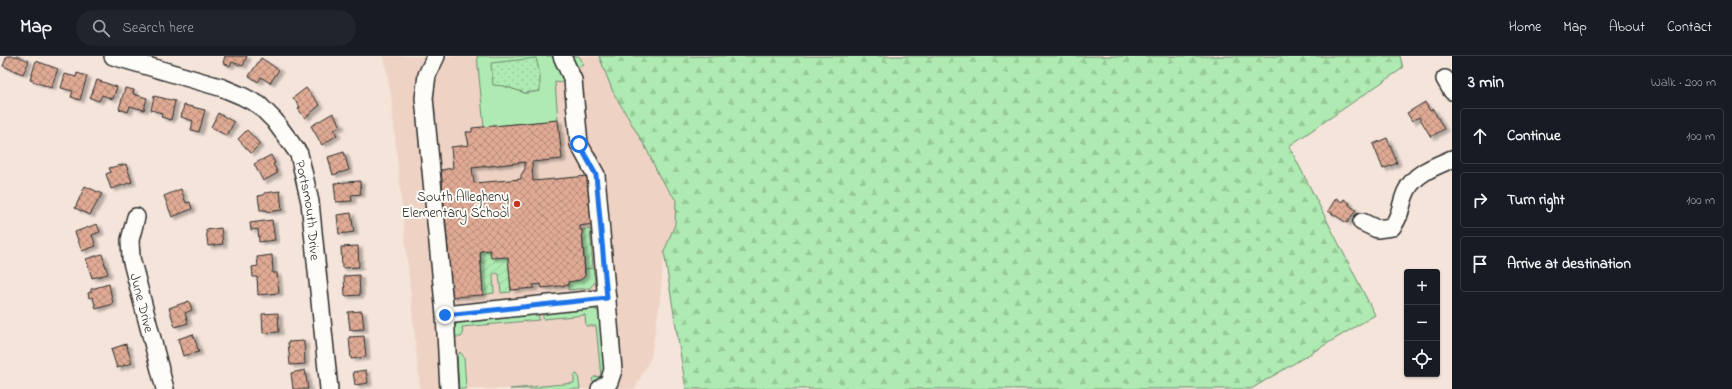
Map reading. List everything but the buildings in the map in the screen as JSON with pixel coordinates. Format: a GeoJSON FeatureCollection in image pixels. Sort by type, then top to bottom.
{"type":"FeatureCollection","features":[{"type":"Feature","properties":{"kind":"street","name":"Portsmouth Drive"},"geometry":{"type":"LineString","coordinates":[[113,56],[222,88],[242,96],[258,105],[274,120],[299,154],[306,178],[310,202],[328,389]]}},
{"type":"Feature","properties":{"kind":"street"},"geometry":{"type":"LineString","coordinates":[[436,56],[427,75],[425,86],[425,103],[445,315],[449,389]]}},
{"type":"Feature","properties":{"kind":"street"},"geometry":{"type":"LineString","coordinates":[[562,56],[569,69],[573,84],[579,144],[596,175],[614,370],[609,382],[600,389]]}},
{"type":"Feature","properties":{"kind":"street"},"geometry":{"type":"LineString","coordinates":[[1362,222],[1377,229],[1392,227],[1397,220],[1407,190],[1417,178],[1429,168],[1452,159]]}},
{"type":"Feature","properties":{"kind":"street","name":"June Drive"},"geometry":{"type":"LineString","coordinates":[[136,217],[130,240],[131,258],[165,389]]}},
{"type":"Feature","properties":{"kind":"street"},"geometry":{"type":"LineString","coordinates":[[445,315],[607,298]]}},
{"type":"Feature","properties":{"kind":"shaded area"},"geometry":{"type":"Polygon","coordinates":[[[384,56],[599,56],[613,92],[647,150],[660,178],[676,200],[675,224],[664,252],[660,300],[651,357],[635,389],[420,389],[391,96],[384,56]]]}},
{"type":"Feature","properties":{"kind":"green space"},"geometry":{"type":"Polygon","coordinates":[[[477,56],[555,56],[564,80],[560,83],[555,82],[558,120],[484,127],[477,56]],[[504,86],[525,93],[540,91],[504,86]]]}},
{"type":"Feature","properties":{"kind":"green space"},"geometry":{"type":"Polygon","coordinates":[[[570,56],[579,56],[584,65],[577,67],[570,56]]]}},
{"type":"Feature","properties":{"kind":"green space"},"geometry":{"type":"Polygon","coordinates":[[[599,56],[1400,56],[1403,68],[1289,146],[1375,315],[1251,389],[686,389],[664,252],[675,224],[676,200],[660,178],[647,150],[613,92],[599,56]]]}},
{"type":"Feature","properties":{"kind":"green space"},"geometry":{"type":"Polygon","coordinates":[[[536,58],[540,75],[540,91],[525,93],[504,86],[493,85],[491,63],[536,58]]]}},
{"type":"Feature","properties":{"kind":"green space"},"geometry":{"type":"Polygon","coordinates":[[[590,229],[593,268],[585,269],[582,230],[590,229]]]}},
{"type":"Feature","properties":{"kind":"green space"},"geometry":{"type":"Polygon","coordinates":[[[490,250],[508,257],[511,292],[501,293],[499,274],[495,273],[493,275],[494,293],[483,295],[480,251],[490,250]]]}},
{"type":"Feature","properties":{"kind":"green space"},"geometry":{"type":"Polygon","coordinates":[[[593,268],[595,282],[590,288],[568,290],[568,282],[580,280],[585,276],[585,269],[593,268]]]}},
{"type":"Feature","properties":{"kind":"green space"},"geometry":{"type":"Polygon","coordinates":[[[591,306],[600,313],[605,375],[596,383],[594,383],[592,379],[594,377],[601,376],[596,326],[586,326],[585,315],[543,319],[543,310],[591,306]]]}},
{"type":"Feature","properties":{"kind":"green space"},"geometry":{"type":"Polygon","coordinates":[[[538,310],[539,320],[462,327],[463,335],[461,337],[456,337],[454,335],[455,326],[462,319],[538,310]]]}},
{"type":"Feature","properties":{"kind":"green space"},"geometry":{"type":"Polygon","coordinates":[[[460,352],[464,357],[466,389],[459,389],[457,356],[460,352]]]}},
{"type":"Feature","properties":{"kind":"green space"},"geometry":{"type":"Polygon","coordinates":[[[577,374],[580,389],[510,389],[574,383],[574,375],[577,374]]]}},
{"type":"Feature","properties":{"kind":"place","name":"South Allegheny Elementary School"},"geometry":{"type":"Point","coordinates":[517,204]}},
{"type":"Feature","properties":{"kind":"route"},"geometry":{"type":"LineString","coordinates":[[445,315],[607,298],[596,175],[579,144]]}}]}
